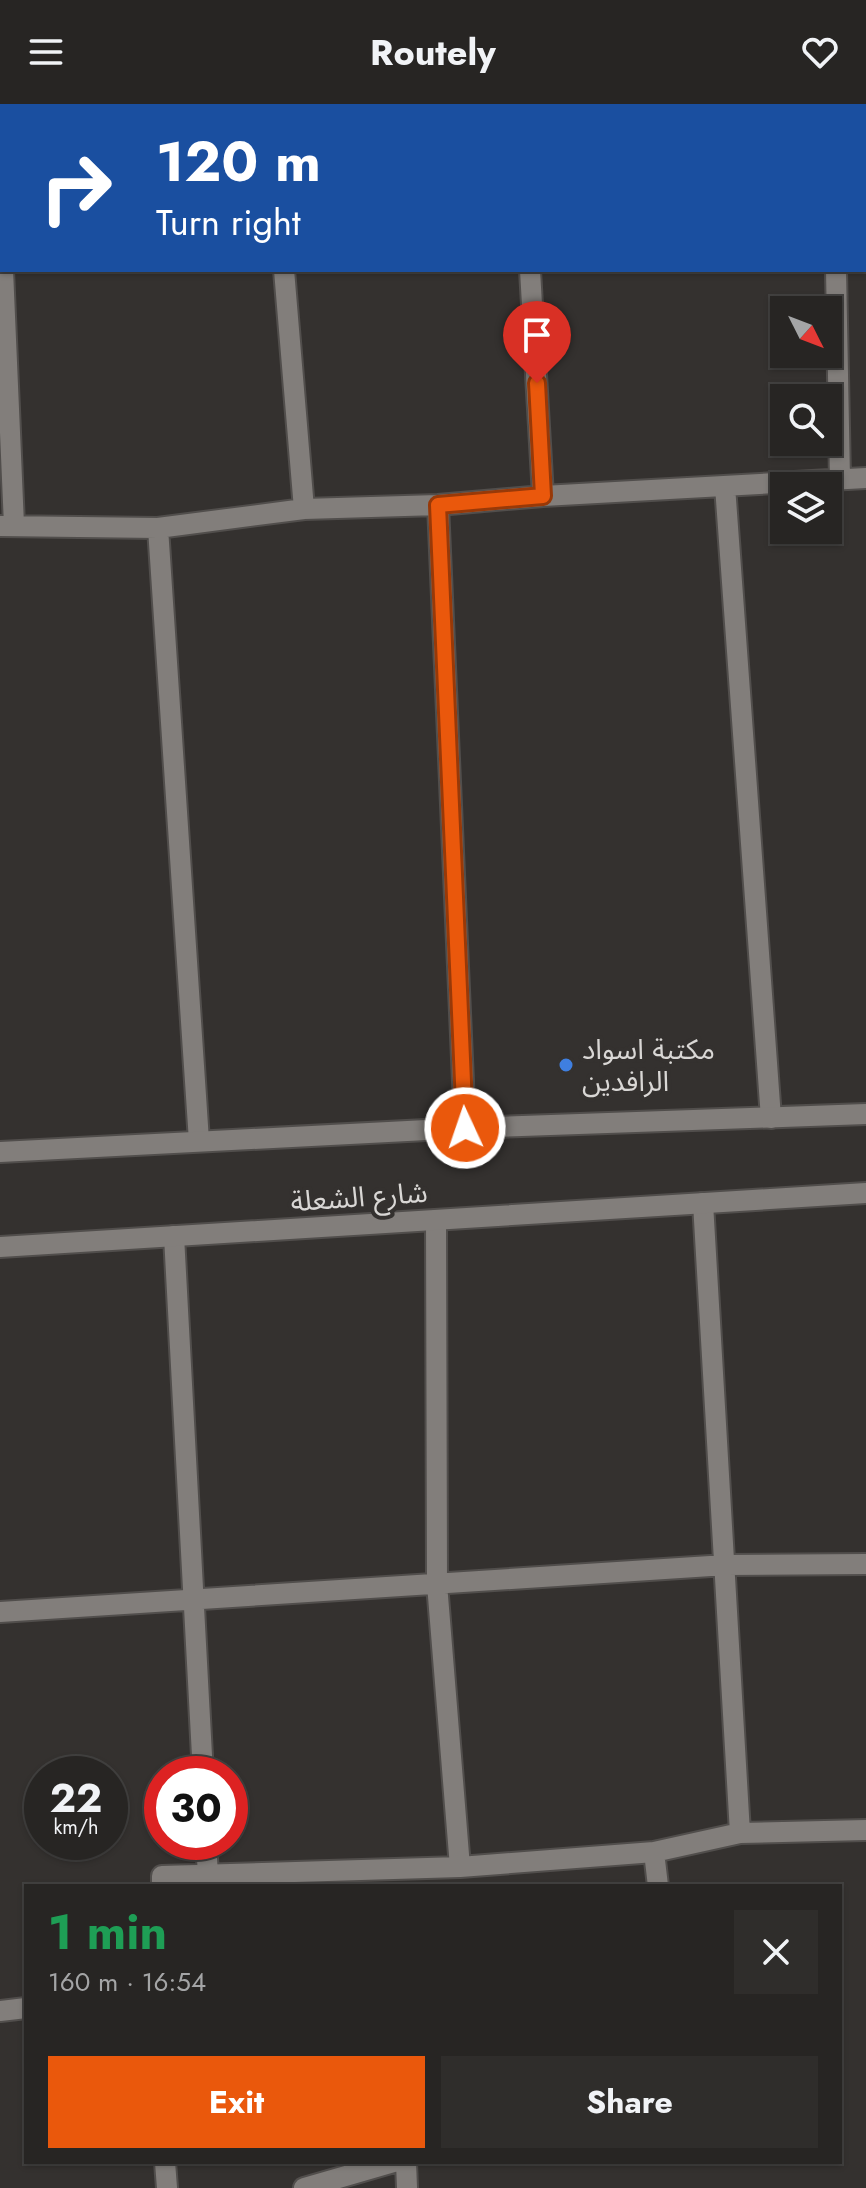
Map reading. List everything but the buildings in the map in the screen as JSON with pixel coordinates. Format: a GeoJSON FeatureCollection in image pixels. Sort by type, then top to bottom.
{"type":"FeatureCollection","features":[{"type":"Feature","properties":{"kind":"street"},"geometry":{"type":"LineString","coordinates":[[3,272],[7,525],[158,528],[304,509],[438,505],[770,484]]}},
{"type":"Feature","properties":{"kind":"street"},"geometry":{"type":"LineString","coordinates":[[284,272],[304,509]]}},
{"type":"Feature","properties":{"kind":"street"},"geometry":{"type":"LineString","coordinates":[[530,272],[543,496]]}},
{"type":"Feature","properties":{"kind":"street"},"geometry":{"type":"LineString","coordinates":[[836,272],[840,472]]}},
{"type":"Feature","properties":{"kind":"street"},"geometry":{"type":"LineString","coordinates":[[842,480],[866,478]]}},
{"type":"Feature","properties":{"kind":"street"},"geometry":{"type":"LineString","coordinates":[[725,486],[771,1118]]}},
{"type":"Feature","properties":{"kind":"street"},"geometry":{"type":"LineString","coordinates":[[438,505],[465,1128]]}},
{"type":"Feature","properties":{"kind":"street"},"geometry":{"type":"LineString","coordinates":[[158,528],[199,1141]]}},
{"type":"Feature","properties":{"kind":"street"},"geometry":{"type":"LineString","coordinates":[[0,1152],[465,1128],[866,1114]]}},
{"type":"Feature","properties":{"kind":"street","name":"شارع الشعلة"},"geometry":{"type":"LineString","coordinates":[[0,1247],[866,1193]]}},
{"type":"Feature","properties":{"kind":"street"},"geometry":{"type":"LineString","coordinates":[[703,1203],[740,1833]]}},
{"type":"Feature","properties":{"kind":"street"},"geometry":{"type":"LineString","coordinates":[[436,1220],[437,1584],[460,1867]]}},
{"type":"Feature","properties":{"kind":"street"},"geometry":{"type":"LineString","coordinates":[[174,1236],[202,1756]]}},
{"type":"Feature","properties":{"kind":"street"},"geometry":{"type":"LineString","coordinates":[[0,1612],[726,1565],[866,1564]]}},
{"type":"Feature","properties":{"kind":"street"},"geometry":{"type":"LineString","coordinates":[[162,1884],[162,1876],[402,1877],[460,1867],[654,1852],[740,1833],[866,1830]]}},
{"type":"Feature","properties":{"kind":"street"},"geometry":{"type":"LineString","coordinates":[[654,1852],[658,1884]]}},
{"type":"Feature","properties":{"kind":"street"},"geometry":{"type":"LineString","coordinates":[[207,1860],[208,1875]]}},
{"type":"Feature","properties":{"kind":"street"},"geometry":{"type":"LineString","coordinates":[[0,2011],[24,2008]]}},
{"type":"Feature","properties":{"kind":"street"},"geometry":{"type":"LineString","coordinates":[[165,2164],[167,2188]]}},
{"type":"Feature","properties":{"kind":"street"},"geometry":{"type":"LineString","coordinates":[[304,2188],[387,2164]]}},
{"type":"Feature","properties":{"kind":"street"},"geometry":{"type":"LineString","coordinates":[[406,2164],[407,2188]]}},
{"type":"Feature","properties":{"kind":"place","name":"مكتبة اسواد الرافدين"},"geometry":{"type":"Point","coordinates":[566,1065]}},
{"type":"Feature","properties":{"kind":"route"},"geometry":{"type":"LineString","coordinates":[[465,1128],[438,505],[543,496],[537,383]]}}]}
